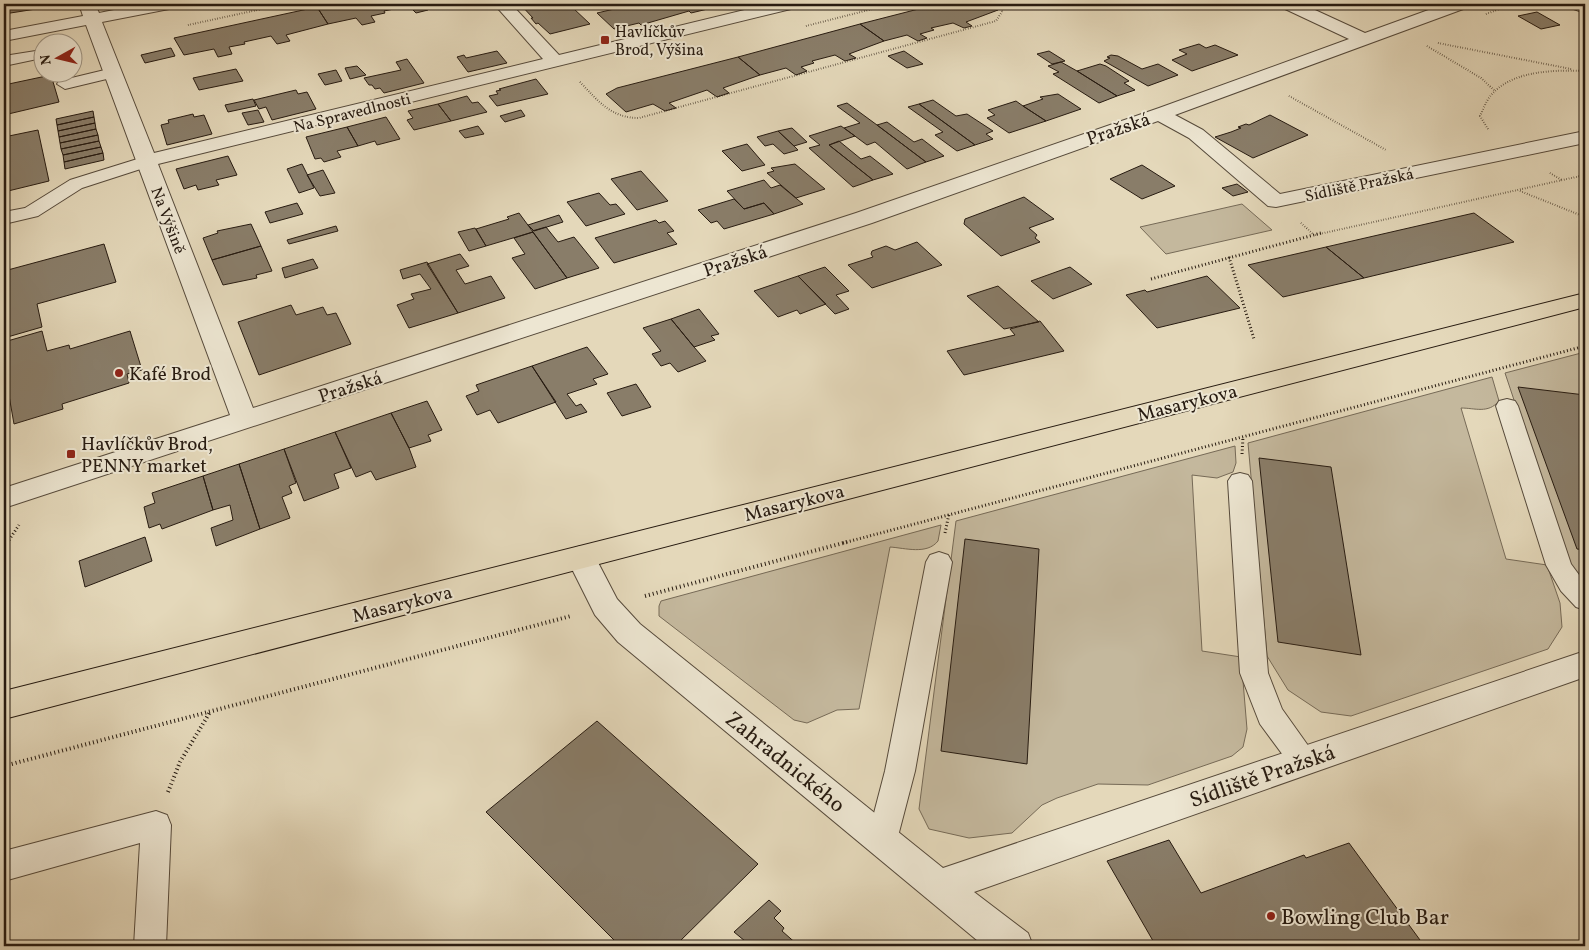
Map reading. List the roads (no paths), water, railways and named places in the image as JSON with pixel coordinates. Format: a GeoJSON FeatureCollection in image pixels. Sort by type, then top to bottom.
{"type":"FeatureCollection","features":[{"type":"Feature","properties":{"kind":"main road","name":"Masarykova"},"geometry":{"type":"LineString","coordinates":[[4,705],[1585,300]]}},
{"type":"Feature","properties":{"kind":"street"},"geometry":{"type":"LineString","coordinates":[[4,36],[90,12],[169,4]]}},
{"type":"Feature","properties":{"kind":"street"},"geometry":{"type":"LineString","coordinates":[[502,4],[558,62]]}},
{"type":"Feature","properties":{"kind":"street","name":"Na Spravedlnosti"},"geometry":{"type":"LineString","coordinates":[[147,161],[789,4]]}},
{"type":"Feature","properties":{"kind":"street"},"geometry":{"type":"LineString","coordinates":[[1289,4],[1363,39]]}},
{"type":"Feature","properties":{"kind":"street","name":"Pražská"},"geometry":{"type":"LineString","coordinates":[[4,498],[864,218],[1159,114],[1460,4]]}},
{"type":"Feature","properties":{"kind":"street"},"geometry":{"type":"LineString","coordinates":[[1577,4],[1585,8]]}},
{"type":"Feature","properties":{"kind":"street","name":"Na Výšině"},"geometry":{"type":"LineString","coordinates":[[90,12],[245,421]]}},
{"type":"Feature","properties":{"kind":"street","name":"Sídliště Pražská"},"geometry":{"type":"LineString","coordinates":[[1159,114],[1196,134],[1276,201],[1585,137]]}},
{"type":"Feature","properties":{"kind":"street","name":"Zahradnického"},"geometry":{"type":"LineString","coordinates":[[581,557],[606,607],[629,633],[1014,946]]}},
{"type":"Feature","properties":{"kind":"street","name":"Sídliště Pražská"},"geometry":{"type":"LineString","coordinates":[[938,886],[1585,664]]}},
{"type":"Feature","properties":{"kind":"lane"},"geometry":{"type":"LineString","coordinates":[[4,61],[32,56]]}},
{"type":"Feature","properties":{"kind":"lane"},"geometry":{"type":"LineString","coordinates":[[64,84],[113,72]]}},
{"type":"Feature","properties":{"kind":"lane"},"geometry":{"type":"LineString","coordinates":[[4,218],[31,212],[76,184],[147,161]]}},
{"type":"Feature","properties":{"kind":"lane"},"geometry":{"type":"LineString","coordinates":[[1507,406],[1559,565],[1570,584],[1585,600]]}},
{"type":"Feature","properties":{"kind":"lane"},"geometry":{"type":"LineString","coordinates":[[1240,481],[1254,673],[1270,714],[1304,761]]}},
{"type":"Feature","properties":{"kind":"lane"},"geometry":{"type":"LineString","coordinates":[[882,840],[900,771],[939,562]]}},
{"type":"Feature","properties":{"kind":"lane"},"geometry":{"type":"LineString","coordinates":[[4,866],[156,825],[150,946]]}},
{"type":"Feature","properties":{"kind":"place","name":"Havlíčkův Brod, Výšina"},"geometry":{"type":"Point","coordinates":[605,40]}},
{"type":"Feature","properties":{"kind":"place","name":"Kafé Brod"},"geometry":{"type":"Point","coordinates":[119,373]}},
{"type":"Feature","properties":{"kind":"place","name":"Havlíčkův Brod, PENNY market"},"geometry":{"type":"Point","coordinates":[71,454]}},
{"type":"Feature","properties":{"kind":"place","name":"Bowling Club Bar"},"geometry":{"type":"Point","coordinates":[1271,916]}}]}
